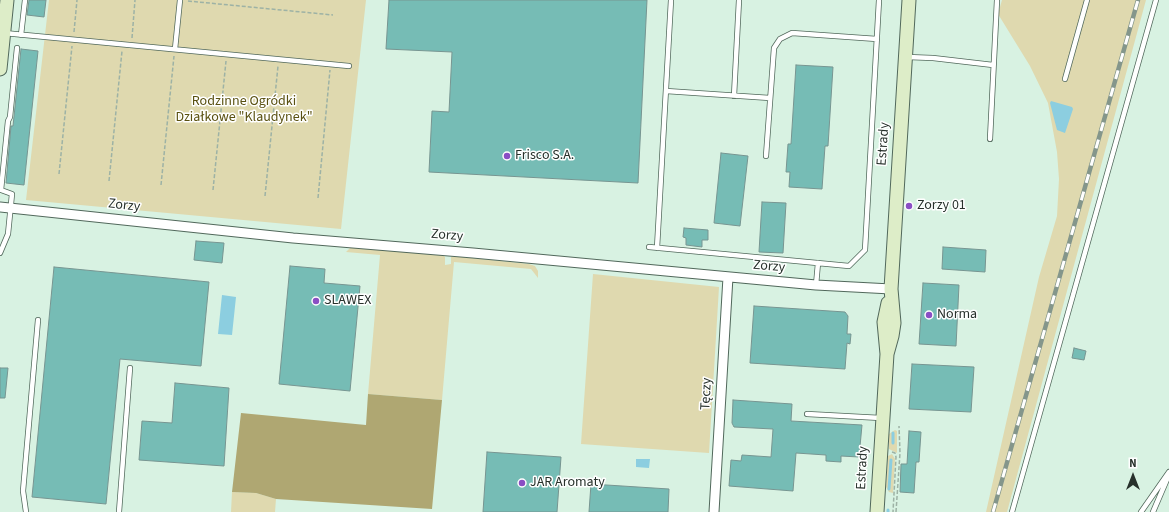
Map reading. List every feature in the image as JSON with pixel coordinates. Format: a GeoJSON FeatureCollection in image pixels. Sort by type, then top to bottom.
{"type":"FeatureCollection","features":[{"type":"Feature","properties":{"kind":"main road"},"geometry":{"type":"LineString","coordinates":[[0,69],[4,33],[2,19],[7,0]]}},
{"type":"Feature","properties":{"kind":"main road","name":"Estrady"},"geometry":{"type":"LineString","coordinates":[[877,512],[887,354],[884,336],[884,322],[891,290],[909,0]]}},
{"type":"Feature","properties":{"kind":"street","name":"Zorzy"},"geometry":{"type":"LineString","coordinates":[[0,207],[293,238],[481,253],[816,285],[891,290]]}},
{"type":"Feature","properties":{"kind":"street","name":"Tęczy"},"geometry":{"type":"LineString","coordinates":[[714,512],[728,277]]}},
{"type":"Feature","properties":{"kind":"lane"},"geometry":{"type":"LineString","coordinates":[[21,35],[25,0]]}},
{"type":"Feature","properties":{"kind":"lane"},"geometry":{"type":"LineString","coordinates":[[175,49],[180,0]]}},
{"type":"Feature","properties":{"kind":"lane"},"geometry":{"type":"LineString","coordinates":[[657,248],[671,0]]}},
{"type":"Feature","properties":{"kind":"lane"},"geometry":{"type":"LineString","coordinates":[[734,96],[739,0]]}},
{"type":"Feature","properties":{"kind":"lane"},"geometry":{"type":"LineString","coordinates":[[649,247],[849,266],[864,250],[879,0]]}},
{"type":"Feature","properties":{"kind":"lane"},"geometry":{"type":"LineString","coordinates":[[990,139],[997,0]]}},
{"type":"Feature","properties":{"kind":"lane"},"geometry":{"type":"LineString","coordinates":[[1065,79],[1087,0]]}},
{"type":"Feature","properties":{"kind":"lane"},"geometry":{"type":"LineString","coordinates":[[1012,512],[1156,0]]}},
{"type":"Feature","properties":{"kind":"lane"},"geometry":{"type":"LineString","coordinates":[[766,156],[774,48],[780,39],[792,32],[877,39]]}},
{"type":"Feature","properties":{"kind":"lane"},"geometry":{"type":"LineString","coordinates":[[4,33],[349,66]]}},
{"type":"Feature","properties":{"kind":"lane"},"geometry":{"type":"LineString","coordinates":[[0,253],[8,234],[11,208],[12,194],[0,190],[8,121],[10,117],[17,48]]}},
{"type":"Feature","properties":{"kind":"lane"},"geometry":{"type":"LineString","coordinates":[[905,56],[993,65]]}},
{"type":"Feature","properties":{"kind":"lane"},"geometry":{"type":"LineString","coordinates":[[666,91],[770,98]]}},
{"type":"Feature","properties":{"kind":"lane"},"geometry":{"type":"LineString","coordinates":[[816,285],[818,263]]}},
{"type":"Feature","properties":{"kind":"lane"},"geometry":{"type":"LineString","coordinates":[[26,512],[23,491],[38,320]]}},
{"type":"Feature","properties":{"kind":"lane"},"geometry":{"type":"LineString","coordinates":[[118,511],[130,368]]}},
{"type":"Feature","properties":{"kind":"lane"},"geometry":{"type":"LineString","coordinates":[[807,414],[883,418]]}},
{"type":"Feature","properties":{"kind":"lane"},"geometry":{"type":"LineString","coordinates":[[1141,512],[1169,474]]}},
{"type":"Feature","properties":{"kind":"lane"},"geometry":{"type":"LineString","coordinates":[[1153,512],[1169,474]]}},
{"type":"Feature","properties":{"kind":"path"},"geometry":{"type":"LineString","coordinates":[[59,174],[77,0]]}},
{"type":"Feature","properties":{"kind":"path"},"geometry":{"type":"LineString","coordinates":[[131,45],[135,0]]}},
{"type":"Feature","properties":{"kind":"path"},"geometry":{"type":"LineString","coordinates":[[180,0],[333,15]]}},
{"type":"Feature","properties":{"kind":"path"},"geometry":{"type":"LineString","coordinates":[[109,181],[123,44]]}},
{"type":"Feature","properties":{"kind":"path"},"geometry":{"type":"LineString","coordinates":[[161,185],[175,49]]}},
{"type":"Feature","properties":{"kind":"path"},"geometry":{"type":"LineString","coordinates":[[213,190],[226,54]]}},
{"type":"Feature","properties":{"kind":"path"},"geometry":{"type":"LineString","coordinates":[[265,196],[279,59]]}},
{"type":"Feature","properties":{"kind":"path"},"geometry":{"type":"LineString","coordinates":[[318,198],[330,64]]}},
{"type":"Feature","properties":{"kind":"path"},"geometry":{"type":"LineString","coordinates":[[896,512],[900,453],[899,426]]}},
{"type":"Feature","properties":{"kind":"path"},"geometry":{"type":"LineString","coordinates":[[880,452],[893,452],[896,455],[893,512]]}},
{"type":"Feature","properties":{"kind":"green space","name":"Rodzinne Ogródki Działkowe \"Klaudynek\""},"geometry":{"type":"Polygon","coordinates":[[[49,0],[366,0],[341,229],[26,200],[49,0]]]}},
{"type":"Feature","properties":{"kind":"green space"},"geometry":{"type":"Polygon","coordinates":[[[1002,0],[1146,0],[1007,512],[986,512],[1039,277],[1057,216],[1059,179],[1057,152],[1048,103],[1030,66],[998,14],[1002,0]]]}},
{"type":"Feature","properties":{"kind":"green space"},"geometry":{"type":"Polygon","coordinates":[[[353,247],[443,255],[445,257],[445,265],[451,264],[451,257],[454,256],[529,264],[535,266],[538,271],[538,278],[531,269],[454,262],[442,400],[368,394],[380,255],[346,252],[353,247]]]}},
{"type":"Feature","properties":{"kind":"green space"},"geometry":{"type":"Polygon","coordinates":[[[593,274],[719,287],[709,453],[581,444],[593,274]]]}},
{"type":"Feature","properties":{"kind":"green space"},"geometry":{"type":"Polygon","coordinates":[[[895,430],[897,431],[897,453],[889,449],[889,434],[895,430]]]}},
{"type":"Feature","properties":{"kind":"green space"},"geometry":{"type":"Polygon","coordinates":[[[892,454],[895,459],[893,493],[889,492],[886,487],[888,456],[892,454]]]}},
{"type":"Feature","properties":{"kind":"green space"},"geometry":{"type":"Polygon","coordinates":[[[232,492],[256,493],[276,499],[275,512],[231,512],[232,492]]]}},
{"type":"Feature","properties":{"kind":"shaded area"},"geometry":{"type":"Polygon","coordinates":[[[368,394],[442,400],[432,509],[276,499],[256,493],[232,492],[241,413],[366,425],[368,394]]]}},
{"type":"Feature","properties":{"kind":"water"},"geometry":{"type":"Polygon","coordinates":[[[1051,101],[1072,107],[1073,109],[1065,133],[1057,130],[1050,103],[1051,101]]]}},
{"type":"Feature","properties":{"kind":"water"},"geometry":{"type":"Polygon","coordinates":[[[222,295],[236,297],[232,335],[218,334],[222,295]]]}},
{"type":"Feature","properties":{"kind":"water"},"geometry":{"type":"Polygon","coordinates":[[[636,459],[650,459],[649,468],[636,467],[636,459]]]}},
{"type":"Feature","properties":{"kind":"building"},"geometry":{"type":"Polygon","coordinates":[[[29,0],[46,0],[44,17],[27,15],[29,0]]]}},
{"type":"Feature","properties":{"kind":"building"},"geometry":{"type":"Polygon","coordinates":[[[389,0],[647,0],[638,183],[429,172],[432,111],[449,112],[452,52],[386,49],[389,0]]]}},
{"type":"Feature","properties":{"kind":"building"},"geometry":{"type":"Polygon","coordinates":[[[21,49],[38,51],[24,185],[6,183],[11,126],[13,126],[21,49]]]}},
{"type":"Feature","properties":{"kind":"building"},"geometry":{"type":"Polygon","coordinates":[[[796,65],[833,67],[828,146],[825,146],[822,189],[789,187],[790,172],[786,172],[788,144],[791,144],[796,65]]]}},
{"type":"Feature","properties":{"kind":"building"},"geometry":{"type":"Polygon","coordinates":[[[721,153],[748,156],[740,226],[714,223],[721,153]]]}},
{"type":"Feature","properties":{"kind":"building"},"geometry":{"type":"Polygon","coordinates":[[[762,202],[786,203],[783,253],[759,252],[762,202]]]}},
{"type":"Feature","properties":{"kind":"building"},"geometry":{"type":"Polygon","coordinates":[[[684,228],[708,230],[708,240],[702,240],[702,247],[686,245],[686,238],[683,237],[684,228]]]}},
{"type":"Feature","properties":{"kind":"building"},"geometry":{"type":"Polygon","coordinates":[[[196,241],[224,243],[222,263],[194,260],[196,241]]]}},
{"type":"Feature","properties":{"kind":"building"},"geometry":{"type":"Polygon","coordinates":[[[943,247],[986,250],[985,272],[942,269],[943,247]]]}},
{"type":"Feature","properties":{"kind":"building"},"geometry":{"type":"Polygon","coordinates":[[[290,266],[325,269],[324,283],[360,286],[350,391],[279,384],[290,266]]]}},
{"type":"Feature","properties":{"kind":"building"},"geometry":{"type":"Polygon","coordinates":[[[54,267],[209,282],[201,366],[120,359],[106,504],[32,497],[54,267]]]}},
{"type":"Feature","properties":{"kind":"building"},"geometry":{"type":"Polygon","coordinates":[[[923,283],[959,285],[956,346],[919,344],[923,283]]]}},
{"type":"Feature","properties":{"kind":"building"},"geometry":{"type":"Polygon","coordinates":[[[754,306],[845,312],[848,316],[847,334],[851,334],[850,344],[847,343],[845,369],[750,363],[754,306]]]}},
{"type":"Feature","properties":{"kind":"building"},"geometry":{"type":"Polygon","coordinates":[[[1074,348],[1086,351],[1084,360],[1072,358],[1074,348]]]}},
{"type":"Feature","properties":{"kind":"building"},"geometry":{"type":"Polygon","coordinates":[[[912,364],[974,367],[971,412],[909,409],[912,364]]]}},
{"type":"Feature","properties":{"kind":"building"},"geometry":{"type":"Polygon","coordinates":[[[0,368],[8,368],[5,398],[0,398],[0,368]]]}},
{"type":"Feature","properties":{"kind":"building"},"geometry":{"type":"Polygon","coordinates":[[[175,383],[229,388],[224,466],[139,460],[142,421],[172,423],[175,383]]]}},
{"type":"Feature","properties":{"kind":"building"},"geometry":{"type":"Polygon","coordinates":[[[733,400],[792,404],[791,421],[862,425],[859,457],[841,456],[841,462],[826,461],[826,455],[796,453],[793,491],[729,486],[731,460],[741,461],[742,455],[771,457],[773,429],[734,427],[732,423],[733,400]]]}},
{"type":"Feature","properties":{"kind":"building"},"geometry":{"type":"Polygon","coordinates":[[[909,431],[921,432],[919,462],[916,462],[914,493],[900,492],[901,464],[907,464],[909,431]]]}},
{"type":"Feature","properties":{"kind":"building","name":"JAR Aromaty"},"geometry":{"type":"Polygon","coordinates":[[[487,452],[561,457],[557,512],[483,512],[487,452]]]}},
{"type":"Feature","properties":{"kind":"building"},"geometry":{"type":"Polygon","coordinates":[[[591,484],[669,489],[668,512],[589,512],[591,484]]]}},
{"type":"Feature","properties":{"kind":"waterway"},"geometry":{"type":"LineString","coordinates":[[893,433],[893,443]]}},
{"type":"Feature","properties":{"kind":"waterway"},"geometry":{"type":"LineString","coordinates":[[889,489],[891,460]]}},
{"type":"Feature","properties":{"kind":"railway"},"geometry":{"type":"LineString","coordinates":[[993,512],[1138,0]]}},
{"type":"Feature","properties":{"kind":"place","name":"Frisco S.A."},"geometry":{"type":"Point","coordinates":[507,156]}},
{"type":"Feature","properties":{"kind":"place","name":"Zorzy 01"},"geometry":{"type":"Point","coordinates":[909,206]}},
{"type":"Feature","properties":{"kind":"place","name":"SLAWEX"},"geometry":{"type":"Point","coordinates":[316,301]}},
{"type":"Feature","properties":{"kind":"place","name":"Norma"},"geometry":{"type":"Point","coordinates":[929,315]}},
{"type":"Feature","properties":{"kind":"place","name":"JAR Aromaty"},"geometry":{"type":"Point","coordinates":[522,483]}}]}
